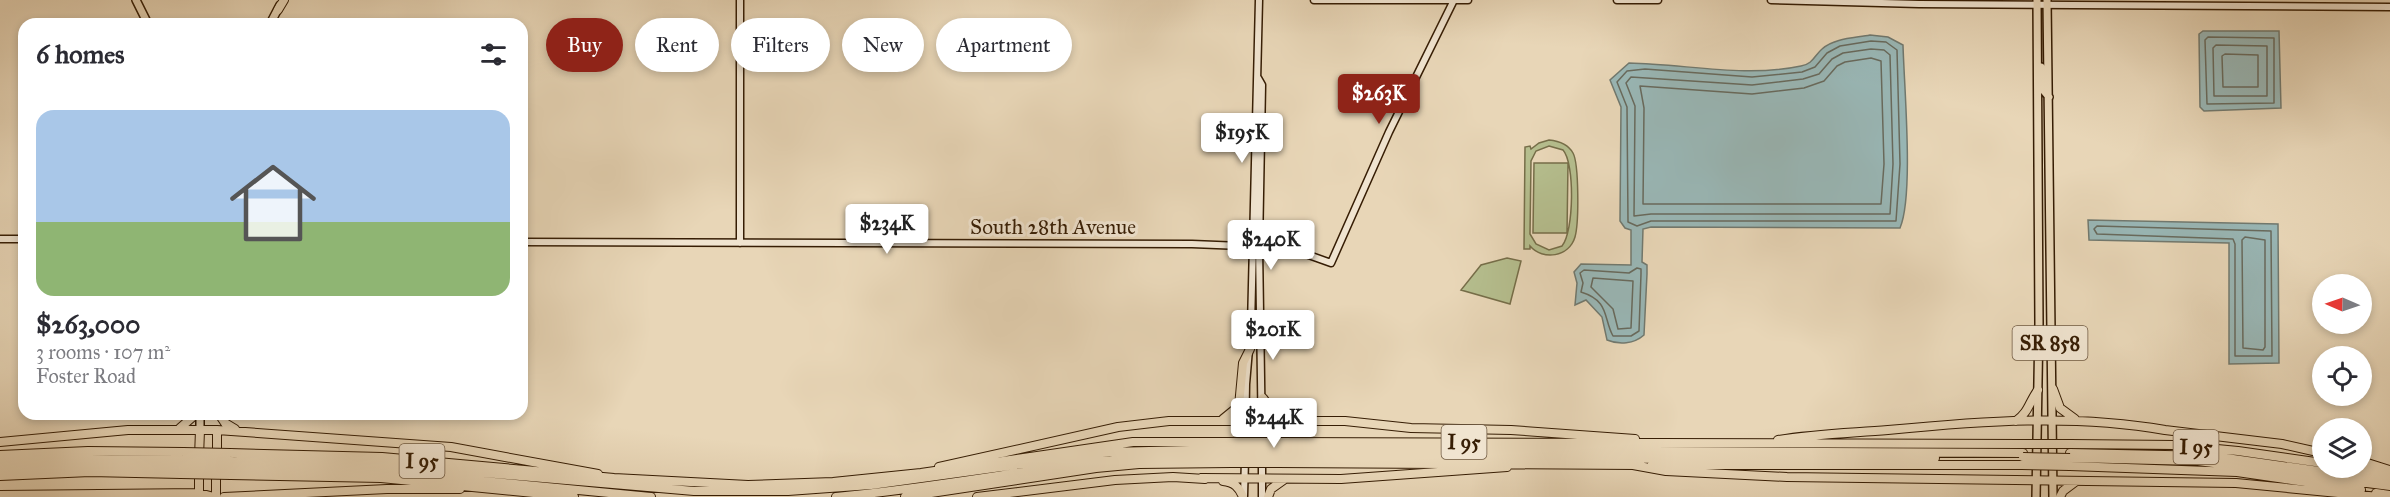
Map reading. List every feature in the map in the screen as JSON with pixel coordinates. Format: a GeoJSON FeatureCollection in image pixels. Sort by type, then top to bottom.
{"type":"FeatureCollection","features":[{"type":"Feature","properties":{"kind":"highway"},"geometry":{"type":"LineString","coordinates":[[278,9],[283,0]]}},
{"type":"Feature","properties":{"kind":"highway"},"geometry":{"type":"LineString","coordinates":[[1222,419],[1239,406],[1243,363],[1250,349]]}},
{"type":"Feature","properties":{"kind":"highway"},"geometry":{"type":"LineString","coordinates":[[2016,421],[2028,411],[2031,399],[2038,390]]}},
{"type":"Feature","properties":{"kind":"highway"},"geometry":{"type":"LineString","coordinates":[[2053,390],[2060,408],[2075,419]]}},
{"type":"Feature","properties":{"kind":"highway"},"geometry":{"type":"LineString","coordinates":[[1263,398],[1274,412],[1289,420]]}},
{"type":"Feature","properties":{"kind":"highway"},"geometry":{"type":"LineString","coordinates":[[921,473],[957,461],[1118,427],[1169,421],[1222,419],[1345,421],[1411,428],[1623,436],[1651,443]]}},
{"type":"Feature","properties":{"kind":"highway"},"geometry":{"type":"LineString","coordinates":[[1761,443],[1796,437],[1964,422],[2075,419],[2282,444],[2312,451]]}},
{"type":"Feature","properties":{"kind":"highway"},"geometry":{"type":"LineString","coordinates":[[178,429],[191,420]]}},
{"type":"Feature","properties":{"kind":"highway"},"geometry":{"type":"LineString","coordinates":[[223,420],[239,431]]}},
{"type":"Feature","properties":{"kind":"highway"},"geometry":{"type":"LineString","coordinates":[[0,442],[62,434],[178,429],[239,431],[451,447],[585,470],[614,478]]}},
{"type":"Feature","properties":{"kind":"highway"},"geometry":{"type":"LineString","coordinates":[[199,495],[200,430]]}},
{"type":"Feature","properties":{"kind":"highway"},"geometry":{"type":"LineString","coordinates":[[0,495],[199,495],[215,497],[217,430]]}},
{"type":"Feature","properties":{"kind":"highway","name":"I 95"},"geometry":{"type":"LineString","coordinates":[[0,455],[76,451],[182,463],[231,464],[382,457],[692,484],[833,482],[921,473],[1122,443],[1230,452],[1532,464],[1906,466],[2022,455],[2070,455],[2175,445],[2312,462]]}},
{"type":"Feature","properties":{"kind":"highway","name":"I 95"},"geometry":{"type":"LineString","coordinates":[[905,497],[1096,468],[1230,452],[1278,453],[1651,443],[1953,445],[2022,455],[2070,455],[2237,472],[2390,495]]}},
{"type":"Feature","properties":{"kind":"highway"},"geometry":{"type":"LineString","coordinates":[[1278,453],[1917,450],[1953,445]]}},
{"type":"Feature","properties":{"kind":"highway"},"geometry":{"type":"LineString","coordinates":[[1817,451],[2022,455]]}},
{"type":"Feature","properties":{"kind":"highway"},"geometry":{"type":"LineString","coordinates":[[231,464],[381,464],[660,489],[788,491],[871,485],[1109,452],[1230,452]]}},
{"type":"Feature","properties":{"kind":"highway"},"geometry":{"type":"LineString","coordinates":[[836,497],[893,492],[1103,461],[1230,452]]}},
{"type":"Feature","properties":{"kind":"highway"},"geometry":{"type":"LineString","coordinates":[[1278,453],[1887,460],[1906,466]]}},
{"type":"Feature","properties":{"kind":"highway"},"geometry":{"type":"LineString","coordinates":[[1780,458],[2022,455]]}},
{"type":"Feature","properties":{"kind":"highway"},"geometry":{"type":"LineString","coordinates":[[2070,455],[2212,456],[2390,481]]}},
{"type":"Feature","properties":{"kind":"highway"},"geometry":{"type":"LineString","coordinates":[[2070,455],[2210,462],[2390,486]]}},
{"type":"Feature","properties":{"kind":"highway"},"geometry":{"type":"LineString","coordinates":[[0,462],[80,458],[182,463]]}},
{"type":"Feature","properties":{"kind":"highway"},"geometry":{"type":"LineString","coordinates":[[0,469],[182,463]]}},
{"type":"Feature","properties":{"kind":"highway","name":"I 95"},"geometry":{"type":"LineString","coordinates":[[0,476],[90,472],[182,463],[231,464],[574,497]]}},
{"type":"Feature","properties":{"kind":"highway"},"geometry":{"type":"LineString","coordinates":[[231,464],[388,472],[651,497]]}},
{"type":"Feature","properties":{"kind":"highway"},"geometry":{"type":"LineString","coordinates":[[977,497],[1115,480],[1419,475],[1532,464]]}},
{"type":"Feature","properties":{"kind":"highway"},"geometry":{"type":"LineString","coordinates":[[1634,465],[1666,471],[1787,477],[2236,483],[2379,497]]}},
{"type":"Feature","properties":{"kind":"highway"},"geometry":{"type":"LineString","coordinates":[[2372,465],[2390,472]]}},
{"type":"Feature","properties":{"kind":"highway"},"geometry":{"type":"LineString","coordinates":[[2372,470],[2390,472]]}},
{"type":"Feature","properties":{"kind":"highway"},"geometry":{"type":"LineString","coordinates":[[1202,478],[1231,482],[1245,497]]}},
{"type":"Feature","properties":{"kind":"highway"},"geometry":{"type":"LineString","coordinates":[[1268,497],[1274,486],[1285,479]]}},
{"type":"Feature","properties":{"kind":"highway"},"geometry":{"type":"LineString","coordinates":[[2060,497],[2063,491],[2075,482]]}},
{"type":"Feature","properties":{"kind":"highway"},"geometry":{"type":"LineString","coordinates":[[224,497],[387,489],[489,488]]}},
{"type":"Feature","properties":{"kind":"main road"},"geometry":{"type":"LineString","coordinates":[[136,0],[144,18]]}},
{"type":"Feature","properties":{"kind":"main road","name":"SR 858"},"geometry":{"type":"LineString","coordinates":[[2036,497],[2039,99],[2037,2]]}},
{"type":"Feature","properties":{"kind":"main road","name":"SR 858"},"geometry":{"type":"LineString","coordinates":[[2047,2],[2053,497]]}},
{"type":"Feature","properties":{"kind":"main road"},"geometry":{"type":"LineString","coordinates":[[273,18],[278,9]]}},
{"type":"Feature","properties":{"kind":"main road"},"geometry":{"type":"LineString","coordinates":[[2038,63],[2043,71],[2044,91],[2049,97]]}},
{"type":"Feature","properties":{"kind":"main road"},"geometry":{"type":"LineString","coordinates":[[2039,99],[2045,106],[2046,130],[2049,135]]}},
{"type":"Feature","properties":{"kind":"main road"},"geometry":{"type":"LineString","coordinates":[[199,420],[200,430]]}},
{"type":"Feature","properties":{"kind":"main road"},"geometry":{"type":"LineString","coordinates":[[217,430],[218,420]]}},
{"type":"Feature","properties":{"kind":"street"},"geometry":{"type":"LineString","coordinates":[[740,0],[740,243]]}},
{"type":"Feature","properties":{"kind":"street"},"geometry":{"type":"LineString","coordinates":[[1245,497],[1245,420],[1256,247],[1262,85],[1258,78],[1258,0]]}},
{"type":"Feature","properties":{"kind":"street"},"geometry":{"type":"LineString","coordinates":[[1314,0],[1468,0]]}},
{"type":"Feature","properties":{"kind":"street","name":"South 28th Avenue"},"geometry":{"type":"LineString","coordinates":[[528,242],[1256,247],[1298,249],[1331,263],[1389,132],[1454,0]]}},
{"type":"Feature","properties":{"kind":"street"},"geometry":{"type":"LineString","coordinates":[[1617,0],[1658,0]]}},
{"type":"Feature","properties":{"kind":"street"},"geometry":{"type":"LineString","coordinates":[[1771,0],[2390,7]]}},
{"type":"Feature","properties":{"kind":"street"},"geometry":{"type":"LineString","coordinates":[[0,239],[18,239]]}},
{"type":"Feature","properties":{"kind":"street"},"geometry":{"type":"LineString","coordinates":[[1256,247],[1263,398],[1262,497]]}},
{"type":"Feature","properties":{"kind":"green space"},"geometry":{"type":"Polygon","coordinates":[[[1549,140],[1560,142],[1571,150],[1575,159],[1578,207],[1575,237],[1567,249],[1555,255],[1542,254],[1530,246],[1530,249],[1524,249],[1525,147],[1530,146],[1531,149],[1549,140]],[[1549,146],[1536,151],[1531,161],[1530,234],[1536,244],[1549,250],[1562,246],[1571,213],[1570,169],[1563,150],[1549,146]]]}},
{"type":"Feature","properties":{"kind":"green space"},"geometry":{"type":"Polygon","coordinates":[[[1534,163],[1568,163],[1567,233],[1533,233],[1534,163]]]}},
{"type":"Feature","properties":{"kind":"green space"},"geometry":{"type":"Polygon","coordinates":[[[1507,258],[1521,261],[1510,304],[1461,290],[1481,265],[1507,258]]]}},
{"type":"Feature","properties":{"kind":"water"},"geometry":{"type":"Polygon","coordinates":[[[2203,31],[2279,31],[2281,108],[2204,111],[2200,107],[2199,34],[2203,31]]]}},
{"type":"Feature","properties":{"kind":"water"},"geometry":{"type":"Polygon","coordinates":[[[1870,35],[1888,37],[1903,45],[1907,191],[1900,228],[1651,227],[1643,229],[1642,262],[1647,265],[1644,335],[1626,343],[1607,340],[1602,317],[1586,300],[1575,305],[1577,283],[1574,272],[1581,264],[1631,265],[1631,230],[1625,228],[1620,221],[1621,107],[1610,80],[1629,63],[1737,71],[1801,66],[1811,62],[1827,45],[1870,35]]]}},
{"type":"Feature","properties":{"kind":"water"},"geometry":{"type":"Polygon","coordinates":[[[2088,220],[2278,224],[2279,363],[2229,364],[2229,243],[2089,240],[2088,220]]]}}]}
